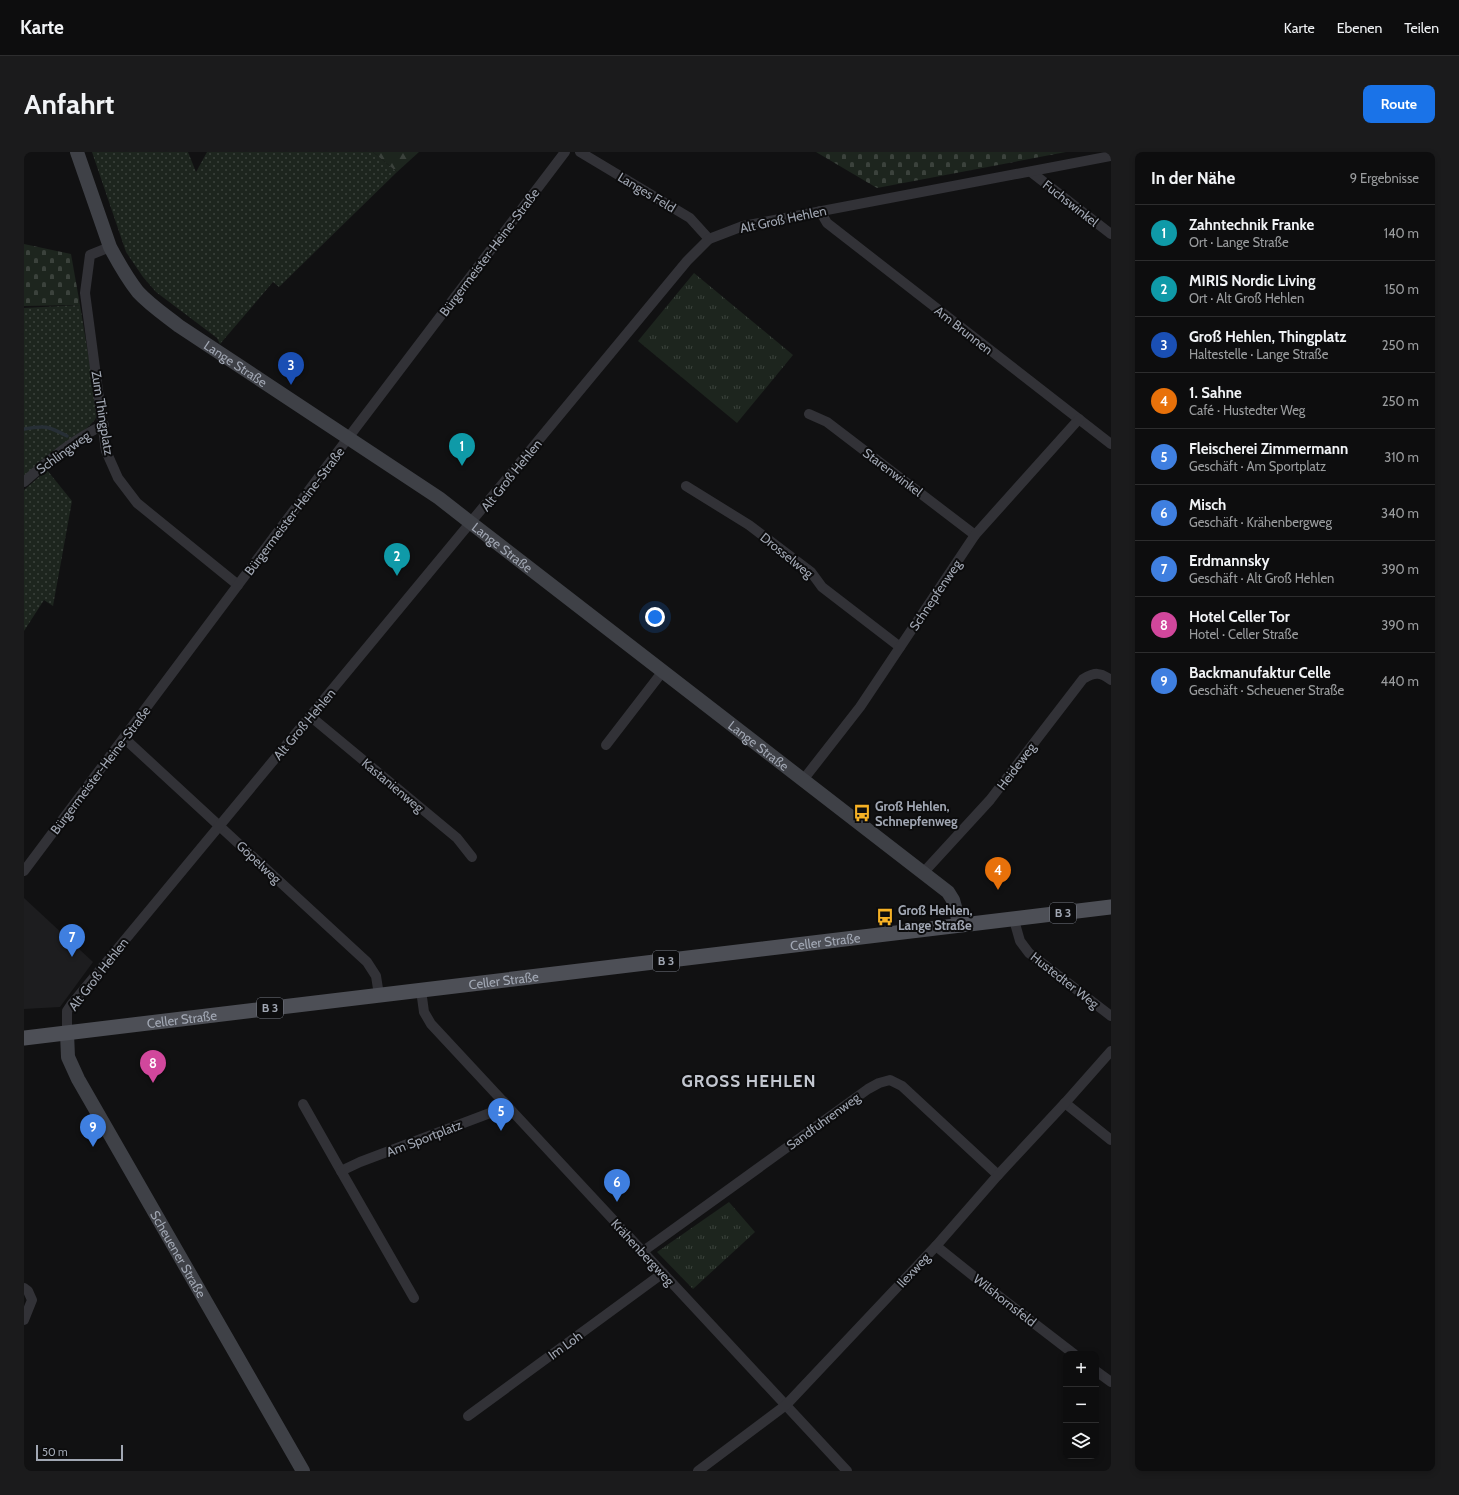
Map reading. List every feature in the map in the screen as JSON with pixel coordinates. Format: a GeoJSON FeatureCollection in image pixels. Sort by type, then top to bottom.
{"type":"FeatureCollection","features":[{"type":"Feature","properties":{"kind":"main road","name":"Lange Straße"},"geometry":{"type":"LineString","coordinates":[[77,152],[110,247],[138,292],[151,304],[178,326],[439,498],[948,892],[953,900],[960,926]]}},
{"type":"Feature","properties":{"kind":"main road","name":"B 3"},"geometry":{"type":"LineString","coordinates":[[1014,920],[1111,907]]}},
{"type":"Feature","properties":{"kind":"main road","name":"Celler Straße"},"geometry":{"type":"LineString","coordinates":[[24,1038],[960,926],[983,922],[1014,920]]}},
{"type":"Feature","properties":{"kind":"main road","name":"Scheuener Straße"},"geometry":{"type":"LineString","coordinates":[[67,1033],[68,1057],[78,1079],[303,1471]]}},
{"type":"Feature","properties":{"kind":"street","name":"Bürgermeister-Heine-Straße"},"geometry":{"type":"LineString","coordinates":[[24,871],[348,438],[565,152]]}},
{"type":"Feature","properties":{"kind":"street","name":"Langes Feld"},"geometry":{"type":"LineString","coordinates":[[580,152],[690,218],[709,239]]}},
{"type":"Feature","properties":{"kind":"street","name":"Alt Groß Hehlen"},"geometry":{"type":"LineString","coordinates":[[67,1033],[67,1012],[71,1005],[687,260],[709,239],[743,226],[1111,156]]}},
{"type":"Feature","properties":{"kind":"street","name":"Fuchswinkel"},"geometry":{"type":"LineString","coordinates":[[1031,172],[1111,234]]}},
{"type":"Feature","properties":{"kind":"street","name":"Am Brunnen"},"geometry":{"type":"LineString","coordinates":[[820,211],[827,223],[1111,444]]}},
{"type":"Feature","properties":{"kind":"street","name":"Zum Thingplatz"},"geometry":{"type":"LineString","coordinates":[[110,247],[90,255],[85,293],[104,426],[106,451],[118,478],[137,503],[238,585]]}},
{"type":"Feature","properties":{"kind":"street","name":"Starenwinkel"},"geometry":{"type":"LineString","coordinates":[[809,414],[827,422],[975,534]]}},
{"type":"Feature","properties":{"kind":"street","name":"Schnepfenweg"},"geometry":{"type":"LineString","coordinates":[[803,780],[860,707],[975,534],[1079,419]]}},
{"type":"Feature","properties":{"kind":"street","name":"Schlingweg"},"geometry":{"type":"LineString","coordinates":[[24,482],[72,443],[86,434],[104,426]]}},
{"type":"Feature","properties":{"kind":"street","name":"Drosselweg"},"geometry":{"type":"LineString","coordinates":[[686,486],[749,525],[811,572],[822,587],[900,647]]}},
{"type":"Feature","properties":{"kind":"street"},"geometry":{"type":"LineString","coordinates":[[606,745],[663,672]]}},
{"type":"Feature","properties":{"kind":"street","name":"Heideweg"},"geometry":{"type":"LineString","coordinates":[[923,873],[990,800],[1083,679],[1092,673],[1104,675],[1111,680]]}},
{"type":"Feature","properties":{"kind":"street","name":"Kastanienweg"},"geometry":{"type":"LineString","coordinates":[[310,716],[457,838],[472,857]]}},
{"type":"Feature","properties":{"kind":"street","name":"Göpelweg"},"geometry":{"type":"LineString","coordinates":[[124,738],[367,962],[376,976],[379,995]]}},
{"type":"Feature","properties":{"kind":"street","name":"Hustedter Weg"},"geometry":{"type":"LineString","coordinates":[[1014,920],[1020,941],[1029,953],[1111,1016]]}},
{"type":"Feature","properties":{"kind":"street","name":"Krähenbergweg"},"geometry":{"type":"LineString","coordinates":[[421,990],[424,1012],[431,1024],[847,1471]]}},
{"type":"Feature","properties":{"kind":"street","name":"Ilexweg"},"geometry":{"type":"LineString","coordinates":[[698,1471],[786,1405],[936,1246],[998,1175],[1111,1051]]}},
{"type":"Feature","properties":{"kind":"street","name":"Sandfuhrenweg"},"geometry":{"type":"LineString","coordinates":[[642,1252],[868,1089],[879,1083],[890,1080],[902,1086],[998,1175]]}},
{"type":"Feature","properties":{"kind":"street","name":"Am Sportplatz"},"geometry":{"type":"LineString","coordinates":[[341,1171],[360,1162],[490,1113],[504,1102]]}},
{"type":"Feature","properties":{"kind":"street"},"geometry":{"type":"LineString","coordinates":[[1065,1103],[1111,1140]]}},
{"type":"Feature","properties":{"kind":"street"},"geometry":{"type":"LineString","coordinates":[[303,1104],[414,1298]]}},
{"type":"Feature","properties":{"kind":"street","name":"Wilshornsfeld"},"geometry":{"type":"LineString","coordinates":[[936,1246],[1070,1351]]}},
{"type":"Feature","properties":{"kind":"street","name":"Im Loh"},"geometry":{"type":"LineString","coordinates":[[468,1416],[663,1273]]}},
{"type":"Feature","properties":{"kind":"street"},"geometry":{"type":"LineString","coordinates":[[24,1288],[28,1291],[32,1300],[24,1320]]}},
{"type":"Feature","properties":{"kind":"street"},"geometry":{"type":"LineString","coordinates":[[1099,1373],[1111,1382]]}},
{"type":"Feature","properties":{"kind":"shaded area"},"geometry":{"type":"Polygon","coordinates":[[[24,898],[93,962],[60,1007],[24,1009],[24,898]]]}},
{"type":"Feature","properties":{"kind":"green space"},"geometry":{"type":"Polygon","coordinates":[[[92,152],[188,152],[196,172],[207,152],[373,152],[397,172],[279,287],[273,282],[220,344],[217,338],[156,292],[143,277],[126,252],[92,152]]]}},
{"type":"Feature","properties":{"kind":"green space"},"geometry":{"type":"Polygon","coordinates":[[[373,152],[419,152],[397,172],[373,152]]]}},
{"type":"Feature","properties":{"kind":"green space"},"geometry":{"type":"Polygon","coordinates":[[[816,152],[1066,152],[877,188],[816,152]]]}},
{"type":"Feature","properties":{"kind":"green space"},"geometry":{"type":"Polygon","coordinates":[[[24,244],[71,254],[80,305],[24,306],[24,244]]]}},
{"type":"Feature","properties":{"kind":"green space"},"geometry":{"type":"Polygon","coordinates":[[[694,273],[793,355],[737,423],[638,341],[694,273]]]}},
{"type":"Feature","properties":{"kind":"green space"},"geometry":{"type":"Polygon","coordinates":[[[80,305],[98,413],[95,420],[86,429],[24,479],[24,308],[80,305]]]}},
{"type":"Feature","properties":{"kind":"green space"},"geometry":{"type":"Polygon","coordinates":[[[47,470],[72,501],[53,606],[44,600],[24,631],[24,490],[47,470]]]}},
{"type":"Feature","properties":{"kind":"green space"},"geometry":{"type":"Polygon","coordinates":[[[729,1202],[755,1232],[693,1289],[657,1252],[729,1202]]]}},
{"type":"Feature","properties":{"kind":"waterway"},"geometry":{"type":"LineString","coordinates":[[24,429],[46,427],[67,436]]}},
{"type":"Feature","properties":{"kind":"place","name":"Groß Hehlen, Thingplatz"},"geometry":{"type":"Point","coordinates":[291,385]}},
{"type":"Feature","properties":{"kind":"place","name":"Zahntechnik Franke"},"geometry":{"type":"Point","coordinates":[462,466]}},
{"type":"Feature","properties":{"kind":"place","name":"MIRIS Nordic Living"},"geometry":{"type":"Point","coordinates":[397,576]}},
{"type":"Feature","properties":{"kind":"place","name":"Groß Hehlen, Schnepfenweg"},"geometry":{"type":"Point","coordinates":[862,813]}},
{"type":"Feature","properties":{"kind":"place","name":"1. Sahne"},"geometry":{"type":"Point","coordinates":[998,890]}},
{"type":"Feature","properties":{"kind":"place","name":"Groß Hehlen, Lange Straße"},"geometry":{"type":"Point","coordinates":[885,917]}},
{"type":"Feature","properties":{"kind":"place","name":"Erdmannsky"},"geometry":{"type":"Point","coordinates":[72,957]}},
{"type":"Feature","properties":{"kind":"place","name":"Hotel Celler Tor"},"geometry":{"type":"Point","coordinates":[153,1083]}},
{"type":"Feature","properties":{"kind":"place","name":"Fleischerei Zimmermann"},"geometry":{"type":"Point","coordinates":[501,1131]}},
{"type":"Feature","properties":{"kind":"place","name":"Backmanufaktur Celle"},"geometry":{"type":"Point","coordinates":[93,1147]}},
{"type":"Feature","properties":{"kind":"place","name":"Misch"},"geometry":{"type":"Point","coordinates":[617,1202]}},
{"type":"Feature","properties":{"kind":"district","name":"GROSS HEHLEN"},"geometry":{"type":"Point","coordinates":[749,1081]}}]}
